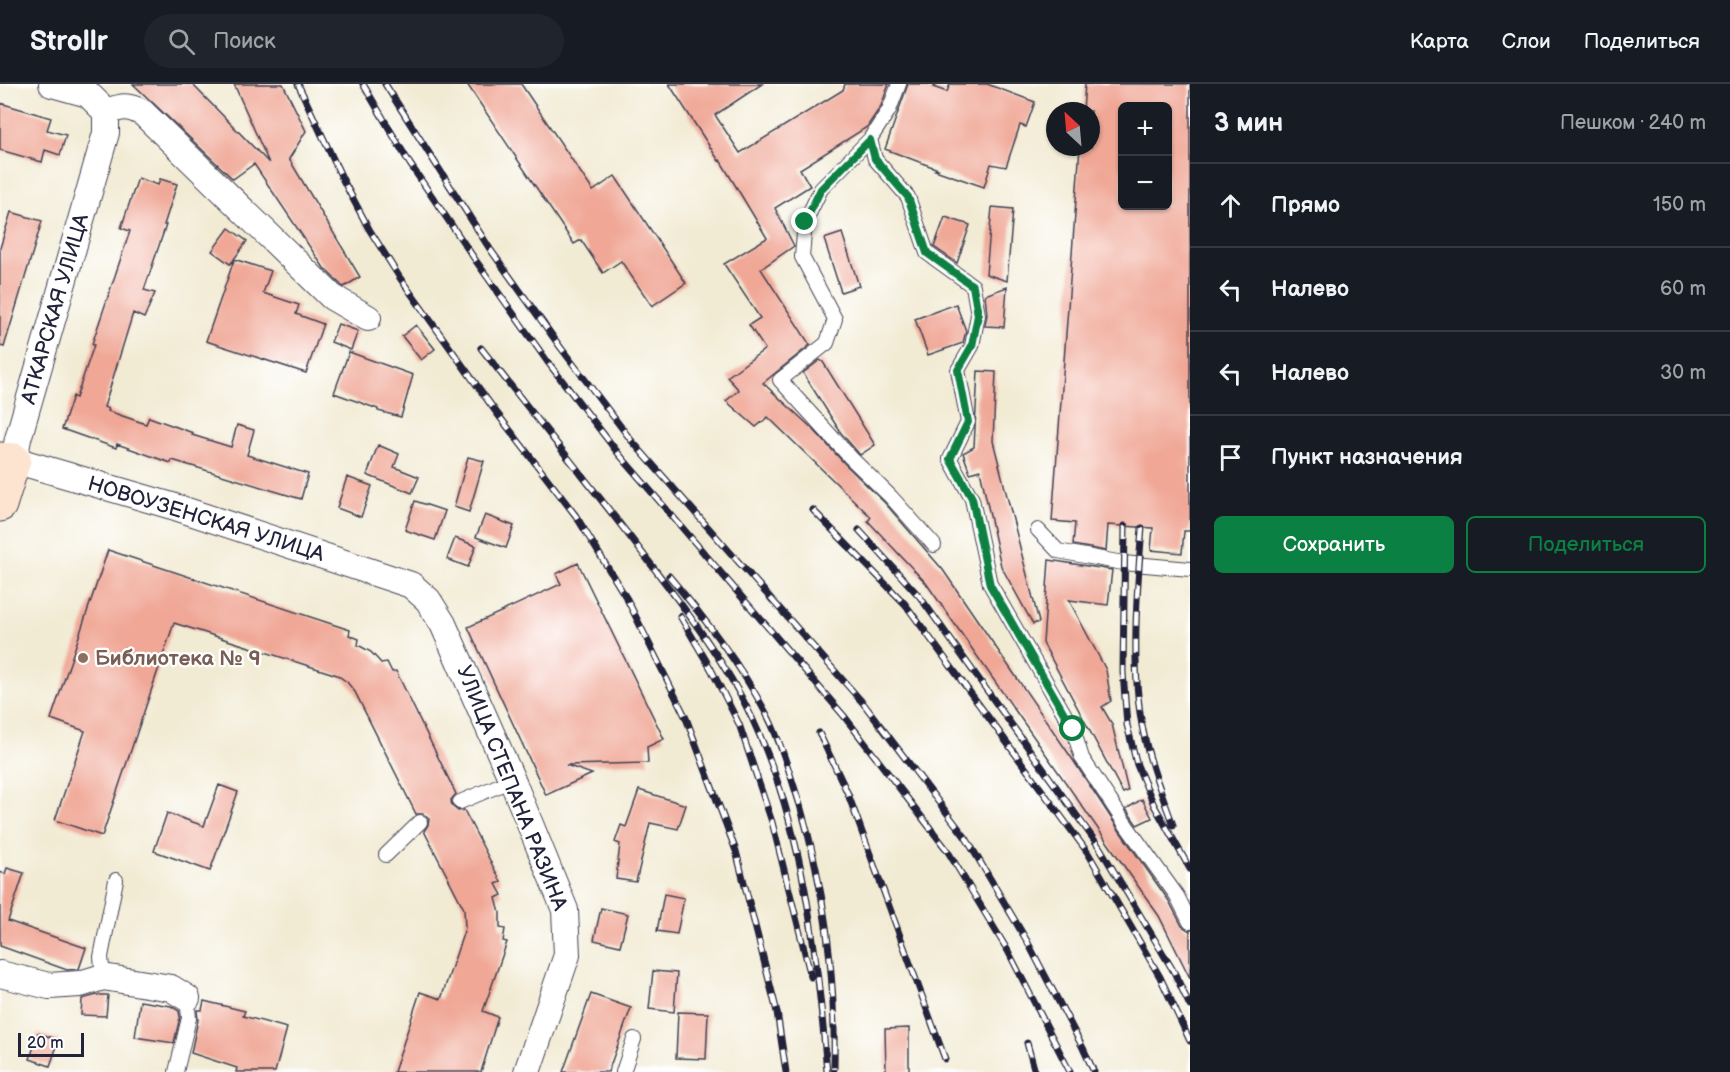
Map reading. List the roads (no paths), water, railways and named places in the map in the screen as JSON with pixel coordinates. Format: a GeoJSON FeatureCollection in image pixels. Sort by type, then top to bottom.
{"type":"FeatureCollection","features":[{"type":"Feature","properties":{"kind":"main road","name":"АТКАРСКАЯ УЛИЦА"},"geometry":{"type":"LineString","coordinates":[[0,506],[7,460]]}},
{"type":"Feature","properties":{"kind":"street"},"geometry":{"type":"LineString","coordinates":[[52,84],[88,94],[106,112],[122,106],[143,113],[332,297],[368,318]]}},
{"type":"Feature","properties":{"kind":"street","name":"АТКАРСКАЯ УЛИЦА"},"geometry":{"type":"LineString","coordinates":[[7,460],[18,439],[106,133],[106,112]]}},
{"type":"Feature","properties":{"kind":"street","name":"НОВОУЗЕНСКАЯ УЛИЦА"},"geometry":{"type":"LineString","coordinates":[[7,460],[172,506],[411,585]]}},
{"type":"Feature","properties":{"kind":"street","name":"УЛИЦА СТЕПАНА РАЗИНА"},"geometry":{"type":"LineString","coordinates":[[411,585],[428,600],[443,624],[512,780],[565,910],[567,955],[527,1072]]}},
{"type":"Feature","properties":{"kind":"street"},"geometry":{"type":"LineString","coordinates":[[0,974],[49,986],[80,984],[103,977],[171,988],[187,998]]}},
{"type":"Feature","properties":{"kind":"lane"},"geometry":{"type":"LineString","coordinates":[[899,84],[889,110],[870,140],[821,189],[805,222],[802,257],[835,319],[827,342],[780,380],[851,458],[891,496],[934,545]]}},
{"type":"Feature","properties":{"kind":"lane"},"geometry":{"type":"LineString","coordinates":[[870,140],[875,159],[908,197],[927,253],[973,286],[978,315],[972,346],[958,370],[968,422],[950,459],[972,498],[990,585],[1073,729],[1082,758],[1177,897],[1190,922]]}},
{"type":"Feature","properties":{"kind":"lane"},"geometry":{"type":"LineString","coordinates":[[1038,530],[1058,551],[1124,563],[1190,569]]}},
{"type":"Feature","properties":{"kind":"lane"},"geometry":{"type":"LineString","coordinates":[[460,802],[512,780]]}},
{"type":"Feature","properties":{"kind":"lane"},"geometry":{"type":"LineString","coordinates":[[386,855],[420,822]]}},
{"type":"Feature","properties":{"kind":"lane"},"geometry":{"type":"LineString","coordinates":[[103,977],[101,957],[116,880]]}},
{"type":"Feature","properties":{"kind":"lane"},"geometry":{"type":"LineString","coordinates":[[176,1072],[189,1018],[187,998]]}},
{"type":"Feature","properties":{"kind":"lane"},"geometry":{"type":"LineString","coordinates":[[623,1072],[634,1039]]}},
{"type":"Feature","properties":{"kind":"railway"},"geometry":{"type":"LineString","coordinates":[[298,84],[343,180],[369,229],[400,278],[496,412],[576,516],[627,599],[686,718],[736,851],[777,1012],[786,1072]]}},
{"type":"Feature","properties":{"kind":"railway"},"geometry":{"type":"LineString","coordinates":[[363,84],[410,164],[547,361],[618,453],[844,716],[947,850],[1008,951],[1070,1072]]}},
{"type":"Feature","properties":{"kind":"railway"},"geometry":{"type":"LineString","coordinates":[[385,84],[490,249],[631,440],[863,703],[966,838],[1027,941],[1094,1072]]}},
{"type":"Feature","properties":{"kind":"railway"},"geometry":{"type":"LineString","coordinates":[[481,348],[690,616],[730,676],[752,718],[770,760],[796,847],[813,936],[827,1072]]}},
{"type":"Feature","properties":{"kind":"railway"},"geometry":{"type":"LineString","coordinates":[[813,510],[905,604],[1088,853],[1160,977],[1190,1041]]}},
{"type":"Feature","properties":{"kind":"railway"},"geometry":{"type":"LineString","coordinates":[[1125,526],[1123,672],[1127,725],[1137,765],[1154,805],[1190,869]]}},
{"type":"Feature","properties":{"kind":"railway"},"geometry":{"type":"LineString","coordinates":[[1142,528],[1136,627],[1139,702],[1148,750],[1173,825]]}},
{"type":"Feature","properties":{"kind":"railway"},"geometry":{"type":"LineString","coordinates":[[859,530],[920,597],[1100,848],[1174,972],[1190,1006]]}},
{"type":"Feature","properties":{"kind":"railway"},"geometry":{"type":"LineString","coordinates":[[669,576],[709,625],[745,677],[770,721],[786,761],[812,848],[825,921],[833,995],[834,1069]]}},
{"type":"Feature","properties":{"kind":"railway"},"geometry":{"type":"LineString","coordinates":[[680,616],[739,724],[772,822],[811,977]]}},
{"type":"Feature","properties":{"kind":"railway"},"geometry":{"type":"LineString","coordinates":[[819,733],[848,794],[945,1059]]}},
{"type":"Feature","properties":{"kind":"railway"},"geometry":{"type":"LineString","coordinates":[[1027,1043],[1035,1072]]}},
{"type":"Feature","properties":{"kind":"place","name":"Библиотека № 9"},"geometry":{"type":"Point","coordinates":[83,658]}}]}
